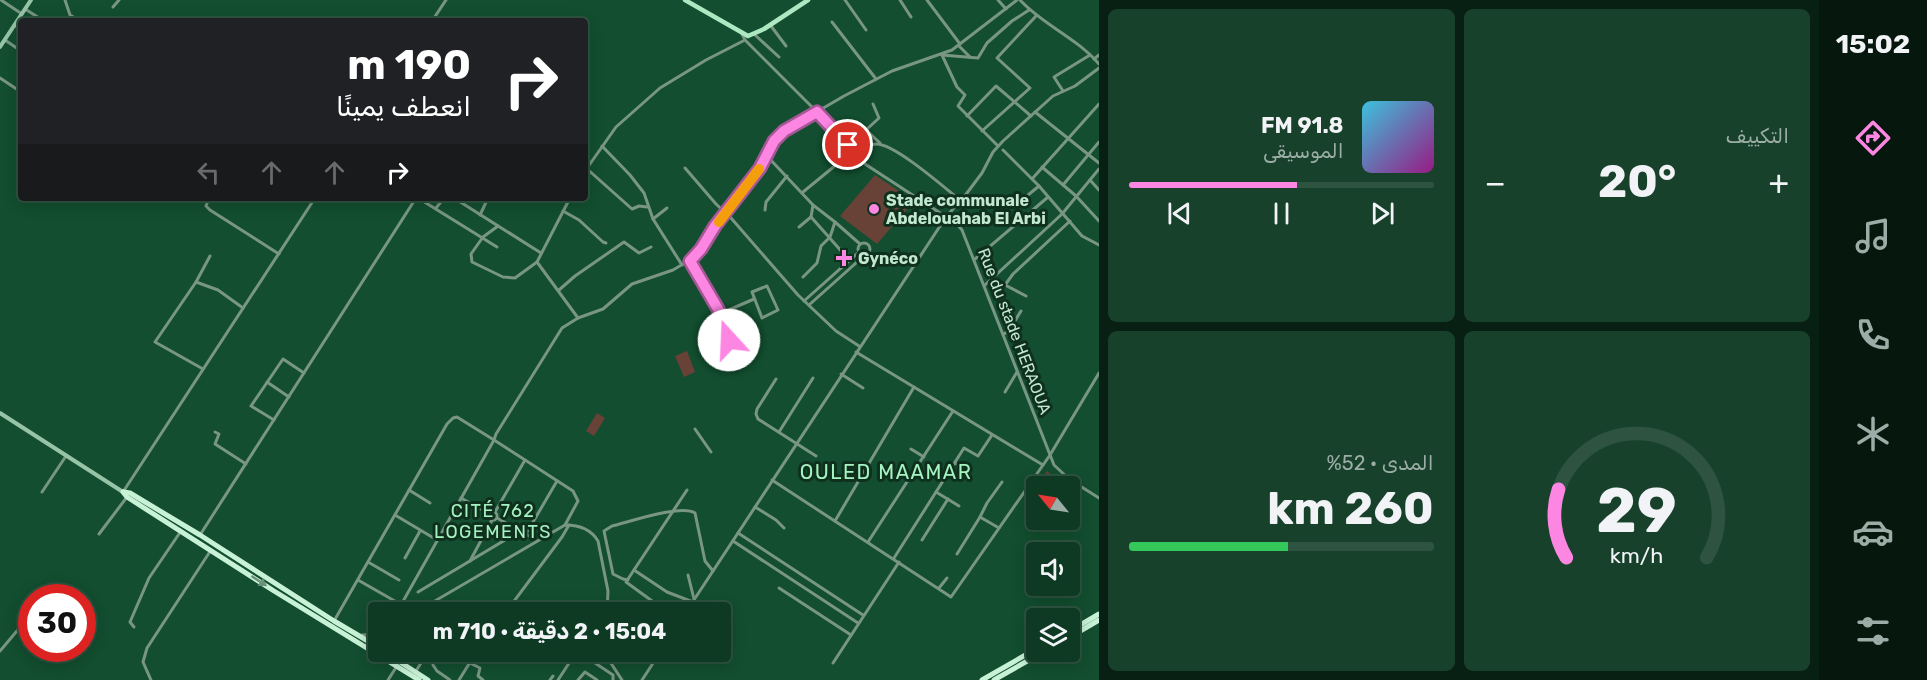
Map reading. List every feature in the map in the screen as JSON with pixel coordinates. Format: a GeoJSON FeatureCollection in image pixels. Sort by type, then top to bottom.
{"type":"FeatureCollection","features":[{"type":"Feature","properties":{"kind":"highway"},"geometry":{"type":"LineString","coordinates":[[125,494],[130,493],[200,535],[368,640]]}},
{"type":"Feature","properties":{"kind":"highway"},"geometry":{"type":"LineString","coordinates":[[125,494],[367,649]]}},
{"type":"Feature","properties":{"kind":"highway"},"geometry":{"type":"LineString","coordinates":[[1080,625],[1099,614]]}},
{"type":"Feature","properties":{"kind":"highway"},"geometry":{"type":"LineString","coordinates":[[1080,631],[1099,620]]}},
{"type":"Feature","properties":{"kind":"highway"},"geometry":{"type":"LineString","coordinates":[[982,680],[1026,655]]}},
{"type":"Feature","properties":{"kind":"highway"},"geometry":{"type":"LineString","coordinates":[[392,662],[428,680]]}},
{"type":"Feature","properties":{"kind":"highway"},"geometry":{"type":"LineString","coordinates":[[398,662],[419,680]]}},
{"type":"Feature","properties":{"kind":"highway"},"geometry":{"type":"LineString","coordinates":[[993,680],[1026,662]]}},
{"type":"Feature","properties":{"kind":"main road"},"geometry":{"type":"LineString","coordinates":[[19,18],[31,0]]}},
{"type":"Feature","properties":{"kind":"main road"},"geometry":{"type":"LineString","coordinates":[[686,0],[748,36],[770,25],[808,0]]}},
{"type":"Feature","properties":{"kind":"main road"},"geometry":{"type":"LineString","coordinates":[[0,47],[18,19]]}},
{"type":"Feature","properties":{"kind":"main road"},"geometry":{"type":"LineString","coordinates":[[0,413],[125,494]]}},
{"type":"Feature","properties":{"kind":"street"},"geometry":{"type":"LineString","coordinates":[[2,0],[37,18]]}},
{"type":"Feature","properties":{"kind":"street"},"geometry":{"type":"LineString","coordinates":[[65,0],[70,15],[75,18]]}},
{"type":"Feature","properties":{"kind":"street"},"geometry":{"type":"LineString","coordinates":[[114,7],[119,0]]}},
{"type":"Feature","properties":{"kind":"street"},"geometry":{"type":"LineString","coordinates":[[434,18],[446,0]]}},
{"type":"Feature","properties":{"kind":"street"},"geometry":{"type":"LineString","coordinates":[[845,0],[866,30]]}},
{"type":"Feature","properties":{"kind":"street"},"geometry":{"type":"LineString","coordinates":[[900,0],[911,17]]}},
{"type":"Feature","properties":{"kind":"street"},"geometry":{"type":"LineString","coordinates":[[927,0],[970,57]]}},
{"type":"Feature","properties":{"kind":"street"},"geometry":{"type":"LineString","coordinates":[[998,0],[1006,9]]}},
{"type":"Feature","properties":{"kind":"street"},"geometry":{"type":"LineString","coordinates":[[401,602],[496,434],[562,328],[578,318],[603,309],[632,284],[683,266],[690,261],[767,156],[776,139],[790,127],[905,65],[942,55],[960,45],[1019,0],[1036,16],[1090,55],[1099,66],[1075,86],[1053,96],[986,161],[982,173],[946,217],[694,601]]}},
{"type":"Feature","properties":{"kind":"street"},"geometry":{"type":"LineString","coordinates":[[942,55],[978,58],[987,43],[1012,21],[1029,10]]}},
{"type":"Feature","properties":{"kind":"street"},"geometry":{"type":"LineString","coordinates":[[982,131],[1030,88],[997,58],[1036,16]]}},
{"type":"Feature","properties":{"kind":"street"},"geometry":{"type":"LineString","coordinates":[[832,22],[876,79]]}},
{"type":"Feature","properties":{"kind":"street"},"geometry":{"type":"LineString","coordinates":[[14,25],[18,27]]}},
{"type":"Feature","properties":{"kind":"street"},"geometry":{"type":"LineString","coordinates":[[770,25],[786,46]]}},
{"type":"Feature","properties":{"kind":"street"},"geometry":{"type":"LineString","coordinates":[[754,33],[779,57]]}},
{"type":"Feature","properties":{"kind":"street","name":"Rue du stade HERAOUA"},"geometry":{"type":"LineString","coordinates":[[742,34],[745,40],[877,173],[957,224],[962,230],[1054,465],[1069,479],[1099,498]]}},
{"type":"Feature","properties":{"kind":"street"},"geometry":{"type":"LineString","coordinates":[[4,40],[18,49]]}},
{"type":"Feature","properties":{"kind":"street"},"geometry":{"type":"LineString","coordinates":[[588,167],[616,127],[660,88],[745,40]]}},
{"type":"Feature","properties":{"kind":"street"},"geometry":{"type":"LineString","coordinates":[[942,55],[957,87],[965,95],[958,106],[998,147]]}},
{"type":"Feature","properties":{"kind":"street"},"geometry":{"type":"LineString","coordinates":[[1063,91],[1054,77],[1090,55]]}},
{"type":"Feature","properties":{"kind":"street"},"geometry":{"type":"LineString","coordinates":[[1094,59],[1099,55]]}},
{"type":"Feature","properties":{"kind":"street"},"geometry":{"type":"LineString","coordinates":[[0,78],[18,90]]}},
{"type":"Feature","properties":{"kind":"street"},"geometry":{"type":"LineString","coordinates":[[967,116],[996,86],[1031,116]]}},
{"type":"Feature","properties":{"kind":"street"},"geometry":{"type":"LineString","coordinates":[[873,104],[879,118],[866,130],[881,144]]}},
{"type":"Feature","properties":{"kind":"street"},"geometry":{"type":"LineString","coordinates":[[1032,179],[1099,104]]}},
{"type":"Feature","properties":{"kind":"street"},"geometry":{"type":"LineString","coordinates":[[1035,112],[1099,163]]}},
{"type":"Feature","properties":{"kind":"street"},"geometry":{"type":"LineString","coordinates":[[1063,185],[1099,142]]}},
{"type":"Feature","properties":{"kind":"street"},"geometry":{"type":"LineString","coordinates":[[803,192],[864,147],[881,144],[894,149],[961,201]]}},
{"type":"Feature","properties":{"kind":"street"},"geometry":{"type":"LineString","coordinates":[[602,146],[644,193],[652,219],[683,266]]}},
{"type":"Feature","properties":{"kind":"street"},"geometry":{"type":"LineString","coordinates":[[1004,150],[1082,236],[1099,245]]}},
{"type":"Feature","properties":{"kind":"street"},"geometry":{"type":"LineString","coordinates":[[767,156],[813,205],[860,244],[864,243],[869,247],[865,255],[809,305]]}},
{"type":"Feature","properties":{"kind":"street"},"geometry":{"type":"LineString","coordinates":[[1042,167],[1076,196],[1099,221]]}},
{"type":"Feature","properties":{"kind":"street"},"geometry":{"type":"LineString","coordinates":[[686,168],[804,301],[836,331],[860,346]]}},
{"type":"Feature","properties":{"kind":"street"},"geometry":{"type":"LineString","coordinates":[[985,285],[1062,214],[1099,169]]}},
{"type":"Feature","properties":{"kind":"street"},"geometry":{"type":"LineString","coordinates":[[588,172],[632,209],[639,206],[647,207]]}},
{"type":"Feature","properties":{"kind":"street"},"geometry":{"type":"LineString","coordinates":[[765,210],[766,202],[787,176]]}},
{"type":"Feature","properties":{"kind":"street"},"geometry":{"type":"LineString","coordinates":[[1090,180],[1099,190]]}},
{"type":"Feature","properties":{"kind":"street"},"geometry":{"type":"LineString","coordinates":[[1022,200],[1039,186]]}},
{"type":"Feature","properties":{"kind":"street"},"geometry":{"type":"LineString","coordinates":[[975,259],[1048,197]]}},
{"type":"Feature","properties":{"kind":"street"},"geometry":{"type":"LineString","coordinates":[[208,201],[206,206],[210,210],[279,254]]}},
{"type":"Feature","properties":{"kind":"street"},"geometry":{"type":"LineString","coordinates":[[99,534],[313,201]]}},
{"type":"Feature","properties":{"kind":"street"},"geometry":{"type":"LineString","coordinates":[[200,535],[415,201]]}},
{"type":"Feature","properties":{"kind":"street"},"geometry":{"type":"LineString","coordinates":[[423,201],[497,247]]}},
{"type":"Feature","properties":{"kind":"street"},"geometry":{"type":"LineString","coordinates":[[436,208],[442,201]]}},
{"type":"Feature","properties":{"kind":"street"},"geometry":{"type":"LineString","coordinates":[[459,201],[541,254]]}},
{"type":"Feature","properties":{"kind":"street"},"geometry":{"type":"LineString","coordinates":[[480,215],[487,201]]}},
{"type":"Feature","properties":{"kind":"street"},"geometry":{"type":"LineString","coordinates":[[498,226],[483,237],[471,254],[472,262],[503,277],[515,278],[537,262],[568,201]]}},
{"type":"Feature","properties":{"kind":"street"},"geometry":{"type":"LineString","coordinates":[[800,227],[811,217],[813,205]]}},
{"type":"Feature","properties":{"kind":"street"},"geometry":{"type":"LineString","coordinates":[[652,219],[667,208]]}},
{"type":"Feature","properties":{"kind":"street"},"geometry":{"type":"LineString","coordinates":[[563,211],[579,220],[603,243],[606,243]]}},
{"type":"Feature","properties":{"kind":"street"},"geometry":{"type":"LineString","coordinates":[[811,217],[843,254]]}},
{"type":"Feature","properties":{"kind":"street"},"geometry":{"type":"LineString","coordinates":[[1026,296],[1005,285],[1013,274],[1070,221]]}},
{"type":"Feature","properties":{"kind":"street"},"geometry":{"type":"LineString","coordinates":[[803,278],[817,263],[821,246],[830,237],[835,222]]}},
{"type":"Feature","properties":{"kind":"street"},"geometry":{"type":"LineString","coordinates":[[559,290],[624,242],[639,253],[651,247]]}},
{"type":"Feature","properties":{"kind":"street"},"geometry":{"type":"LineString","coordinates":[[804,301],[859,252],[860,244]]}},
{"type":"Feature","properties":{"kind":"street"},"geometry":{"type":"LineString","coordinates":[[859,252],[865,255]]}},
{"type":"Feature","properties":{"kind":"street"},"geometry":{"type":"LineString","coordinates":[[203,369],[155,342],[196,282],[210,256]]}},
{"type":"Feature","properties":{"kind":"street"},"geometry":{"type":"LineString","coordinates":[[690,261],[720,316],[729,340],[734,338],[725,319],[720,316]]}},
{"type":"Feature","properties":{"kind":"street"},"geometry":{"type":"LineString","coordinates":[[537,262],[578,318]]}},
{"type":"Feature","properties":{"kind":"street"},"geometry":{"type":"LineString","coordinates":[[196,282],[218,290],[243,308]]}},
{"type":"Feature","properties":{"kind":"street"},"geometry":{"type":"LineString","coordinates":[[767,286],[777,311],[762,318],[754,299],[752,292],[767,286]]}},
{"type":"Feature","properties":{"kind":"street"},"geometry":{"type":"LineString","coordinates":[[731,309],[744,339],[722,349],[712,324],[731,309],[754,299]]}},
{"type":"Feature","properties":{"kind":"street"},"geometry":{"type":"LineString","coordinates":[[1004,334],[1008,332],[1022,311]]}},
{"type":"Feature","properties":{"kind":"street"},"geometry":{"type":"LineString","coordinates":[[856,352],[1042,465]]}},
{"type":"Feature","properties":{"kind":"street"},"geometry":{"type":"LineString","coordinates":[[274,420],[251,406],[282,359],[304,373]]}},
{"type":"Feature","properties":{"kind":"street"},"geometry":{"type":"LineString","coordinates":[[1005,392],[1017,372]]}},
{"type":"Feature","properties":{"kind":"street"},"geometry":{"type":"LineString","coordinates":[[841,374],[863,388]]}},
{"type":"Feature","properties":{"kind":"street"},"geometry":{"type":"LineString","coordinates":[[772,480],[951,597],[1050,455],[1099,374]]}},
{"type":"Feature","properties":{"kind":"street"},"geometry":{"type":"LineString","coordinates":[[779,432],[813,378]]}},
{"type":"Feature","properties":{"kind":"street"},"geometry":{"type":"LineString","coordinates":[[776,379],[756,414],[758,419],[816,456]]}},
{"type":"Feature","properties":{"kind":"street"},"geometry":{"type":"LineString","coordinates":[[267,382],[289,397]]}},
{"type":"Feature","properties":{"kind":"street"},"geometry":{"type":"LineString","coordinates":[[836,521],[914,387]]}},
{"type":"Feature","properties":{"kind":"street"},"geometry":{"type":"LineString","coordinates":[[868,542],[953,411]]}},
{"type":"Feature","properties":{"kind":"street"},"geometry":{"type":"LineString","coordinates":[[334,621],[447,424],[453,418],[460,419],[573,491],[578,501],[562,537],[513,602]]}},
{"type":"Feature","properties":{"kind":"street"},"geometry":{"type":"LineString","coordinates":[[695,429],[711,452]]}},
{"type":"Feature","properties":{"kind":"street"},"geometry":{"type":"LineString","coordinates":[[215,432],[219,434],[215,444],[246,464]]}},
{"type":"Feature","properties":{"kind":"street"},"geometry":{"type":"LineString","coordinates":[[894,559],[964,448],[978,456],[992,435]]}},
{"type":"Feature","properties":{"kind":"street"},"geometry":{"type":"LineString","coordinates":[[911,449],[924,457]]}},
{"type":"Feature","properties":{"kind":"street"},"geometry":{"type":"LineString","coordinates":[[42,492],[66,456]]}},
{"type":"Feature","properties":{"kind":"street"},"geometry":{"type":"LineString","coordinates":[[490,514],[495,512],[525,460]]}},
{"type":"Feature","properties":{"kind":"street"},"geometry":{"type":"LineString","coordinates":[[954,463],[965,469]]}},
{"type":"Feature","properties":{"kind":"street"},"geometry":{"type":"LineString","coordinates":[[526,534],[557,481]]}},
{"type":"Feature","properties":{"kind":"street"},"geometry":{"type":"LineString","coordinates":[[957,554],[987,502],[1002,482]]}},
{"type":"Feature","properties":{"kind":"street"},"geometry":{"type":"LineString","coordinates":[[409,490],[430,503]]}},
{"type":"Feature","properties":{"kind":"street"},"geometry":{"type":"LineString","coordinates":[[653,602],[628,585],[628,580],[687,490]]}},
{"type":"Feature","properties":{"kind":"street"},"geometry":{"type":"LineString","coordinates":[[936,492],[959,506]]}},
{"type":"Feature","properties":{"kind":"street"},"geometry":{"type":"LineString","coordinates":[[461,498],[490,514],[492,520]]}},
{"type":"Feature","properties":{"kind":"street"},"geometry":{"type":"LineString","coordinates":[[922,540],[948,499]]}},
{"type":"Feature","properties":{"kind":"street"},"geometry":{"type":"LineString","coordinates":[[755,507],[784,528]]}},
{"type":"Feature","properties":{"kind":"street"},"geometry":{"type":"LineString","coordinates":[[628,580],[613,574],[604,531],[612,526],[689,509],[695,513],[705,561],[713,571]]}},
{"type":"Feature","properties":{"kind":"street"},"geometry":{"type":"LineString","coordinates":[[495,512],[497,518],[531,537]]}},
{"type":"Feature","properties":{"kind":"street"},"geometry":{"type":"LineString","coordinates":[[394,515],[437,540]]}},
{"type":"Feature","properties":{"kind":"street"},"geometry":{"type":"LineString","coordinates":[[980,517],[999,528]]}},
{"type":"Feature","properties":{"kind":"street"},"geometry":{"type":"LineString","coordinates":[[469,561],[492,520],[497,518]]}},
{"type":"Feature","properties":{"kind":"street"},"geometry":{"type":"LineString","coordinates":[[433,602],[567,525],[587,529],[598,541],[608,591],[607,602]]}},
{"type":"Feature","properties":{"kind":"street"},"geometry":{"type":"LineString","coordinates":[[405,558],[420,530]]}},
{"type":"Feature","properties":{"kind":"street"},"geometry":{"type":"LineString","coordinates":[[134,627],[130,622],[148,578],[182,531]]}},
{"type":"Feature","properties":{"kind":"street"},"geometry":{"type":"LineString","coordinates":[[418,592],[520,531]]}},
{"type":"Feature","properties":{"kind":"street"},"geometry":{"type":"LineString","coordinates":[[738,533],[864,615]]}},
{"type":"Feature","properties":{"kind":"street"},"geometry":{"type":"LineString","coordinates":[[733,541],[858,623]]}},
{"type":"Feature","properties":{"kind":"street"},"geometry":{"type":"LineString","coordinates":[[151,680],[144,662],[147,648],[211,550]]}},
{"type":"Feature","properties":{"kind":"street"},"geometry":{"type":"LineString","coordinates":[[368,562],[399,580]]}},
{"type":"Feature","properties":{"kind":"street"},"geometry":{"type":"LineString","coordinates":[[834,663],[899,562]]}},
{"type":"Feature","properties":{"kind":"street"},"geometry":{"type":"LineString","coordinates":[[634,570],[667,592],[694,601]]}},
{"type":"Feature","properties":{"kind":"street"},"geometry":{"type":"LineString","coordinates":[[688,575],[694,601]]}},
{"type":"Feature","properties":{"kind":"street"},"geometry":{"type":"LineString","coordinates":[[939,588],[947,578]]}},
{"type":"Feature","properties":{"kind":"street"},"geometry":{"type":"LineString","coordinates":[[358,580],[396,602]]}},
{"type":"Feature","properties":{"kind":"street"},"geometry":{"type":"LineString","coordinates":[[779,588],[851,634]]}},
{"type":"Feature","properties":{"kind":"street"},"geometry":{"type":"LineString","coordinates":[[0,651],[18,630]]}},
{"type":"Feature","properties":{"kind":"street"},"geometry":{"type":"LineString","coordinates":[[357,635],[368,634]]}},
{"type":"Feature","properties":{"kind":"street"},"geometry":{"type":"LineString","coordinates":[[558,680],[575,654],[580,653],[613,675],[613,680]]}},
{"type":"Feature","properties":{"kind":"street"},"geometry":{"type":"LineString","coordinates":[[405,680],[423,662]]}},
{"type":"Feature","properties":{"kind":"street"},"geometry":{"type":"LineString","coordinates":[[610,662],[622,680]]}},
{"type":"Feature","properties":{"kind":"street"},"geometry":{"type":"LineString","coordinates":[[642,680],[654,662]]}},
{"type":"Feature","properties":{"kind":"street"},"geometry":{"type":"LineString","coordinates":[[459,680],[470,663],[480,668],[478,676],[483,680]]}},
{"type":"Feature","properties":{"kind":"street"},"geometry":{"type":"LineString","coordinates":[[433,665],[437,671],[450,680]]}},
{"type":"Feature","properties":{"kind":"street"},"geometry":{"type":"LineString","coordinates":[[388,680],[397,666]]}},
{"type":"Feature","properties":{"kind":"street"},"geometry":{"type":"LineString","coordinates":[[578,680],[583,672],[597,680]]}},
{"type":"Feature","properties":{"kind":"street"},"geometry":{"type":"LineString","coordinates":[[588,680],[590,675]]}},
{"type":"Feature","properties":{"kind":"street"},"geometry":{"type":"LineString","coordinates":[[550,680],[552,676]]}},
{"type":"Feature","properties":{"kind":"shaded area","name":"Stade communale Abdelouahab El Arbi"},"geometry":{"type":"Polygon","coordinates":[[[875,175],[914,201],[877,244],[840,216],[875,175]]]}},
{"type":"Feature","properties":{"kind":"shaded area"},"geometry":{"type":"Polygon","coordinates":[[[687,351],[695,372],[684,377],[675,356],[687,351]]]}},
{"type":"Feature","properties":{"kind":"shaded area"},"geometry":{"type":"Polygon","coordinates":[[[597,413],[605,418],[594,436],[586,431],[597,413]]]}},
{"type":"Feature","properties":{"kind":"shaded area"},"geometry":{"type":"Polygon","coordinates":[[[1047,471],[1054,476],[1043,476],[1047,471]]]}},
{"type":"Feature","properties":{"kind":"slow traffic"},"geometry":{"type":"LineString","coordinates":[[719,222],[759,169]]}},
{"type":"Feature","properties":{"kind":"place","name":"Stade communale Abdelouahab El Arbi"},"geometry":{"type":"Point","coordinates":[874,209]}},
{"type":"Feature","properties":{"kind":"place","name":"Gynéco"},"geometry":{"type":"Point","coordinates":[844,258]}},
{"type":"Feature","properties":{"kind":"district","name":"OULED MAAMAR"},"geometry":{"type":"Point","coordinates":[886,472]}},
{"type":"Feature","properties":{"kind":"district","name":"CITÉ 762 LOGEMENTS"},"geometry":{"type":"Point","coordinates":[493,521]}},
{"type":"Feature","properties":{"kind":"route"},"geometry":{"type":"LineString","coordinates":[[729,340],[718,309],[690,261],[760,168],[774,141],[784,131],[817,112],[848,145]]}}]}
